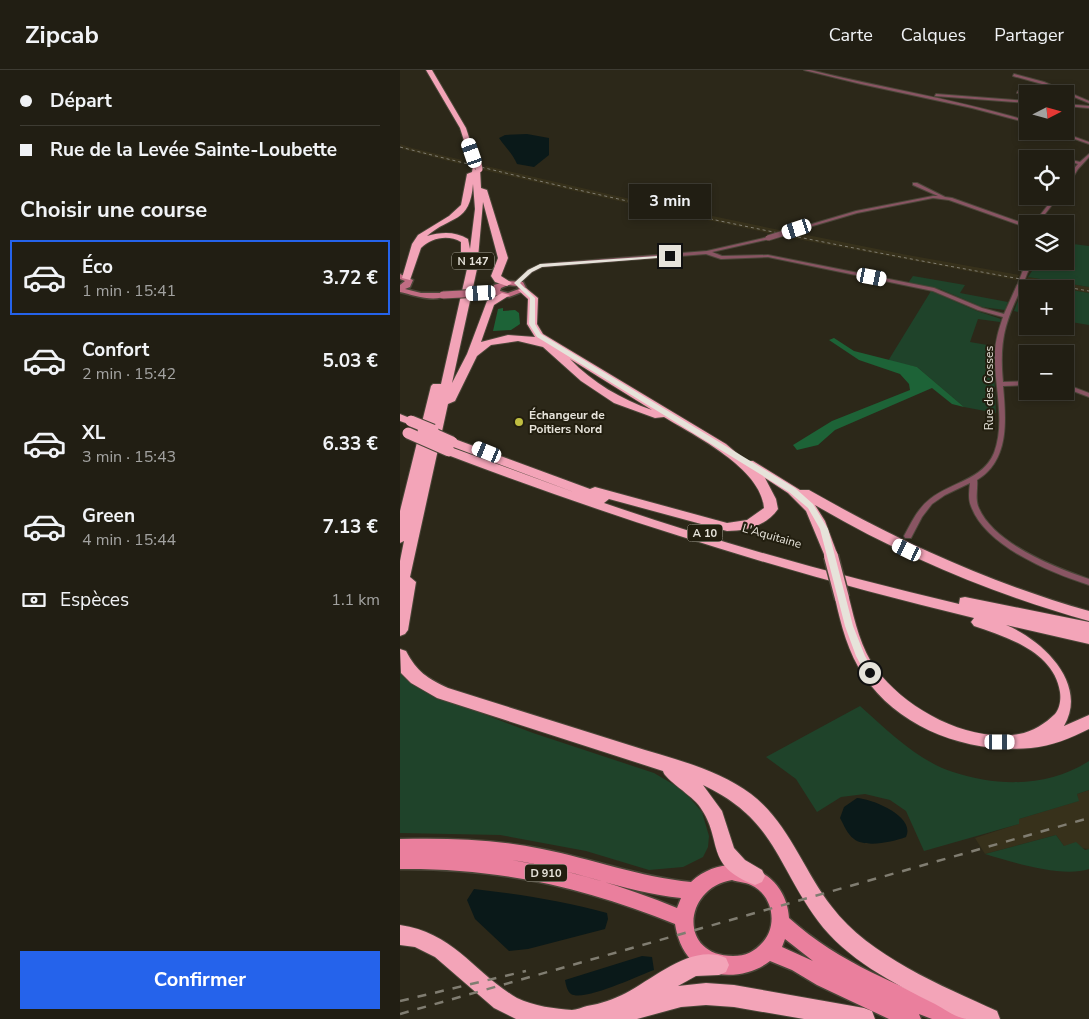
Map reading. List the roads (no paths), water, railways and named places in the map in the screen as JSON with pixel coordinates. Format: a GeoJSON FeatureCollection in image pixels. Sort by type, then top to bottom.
{"type":"FeatureCollection","features":[{"type":"Feature","properties":{"kind":"highway","name":"N 147"},"geometry":{"type":"LineString","coordinates":[[400,592],[474,252],[479,209],[473,167],[456,127],[423,70]]}},
{"type":"Feature","properties":{"kind":"highway"},"geometry":{"type":"LineString","coordinates":[[429,70],[456,114],[472,153],[473,167],[503,258],[496,276],[498,280],[510,289],[530,298],[532,303],[532,324],[536,331],[580,376],[614,398],[682,424],[792,490],[811,506],[820,520],[854,640],[865,665],[881,688],[896,702],[932,725],[954,733],[991,741],[1049,739],[1089,722]]}},
{"type":"Feature","properties":{"kind":"highway","name":"N 147"},"geometry":{"type":"LineString","coordinates":[[400,538],[466,258],[472,213],[473,167]]}},
{"type":"Feature","properties":{"kind":"highway"},"geometry":{"type":"LineString","coordinates":[[402,282],[411,266],[417,242],[424,234],[452,217],[465,206],[473,167]]}},
{"type":"Feature","properties":{"kind":"highway"},"geometry":{"type":"LineString","coordinates":[[414,253],[420,243],[425,240],[449,236],[464,240],[466,258]]}},
{"type":"Feature","properties":{"kind":"highway"},"geometry":{"type":"LineString","coordinates":[[400,630],[422,519],[422,494],[431,472],[446,408],[472,354],[490,303],[510,289]]}},
{"type":"Feature","properties":{"kind":"highway"},"geometry":{"type":"LineString","coordinates":[[472,354],[482,345],[501,339],[522,338],[546,343]]}},
{"type":"Feature","properties":{"kind":"highway","name":"L'Aquitaine"},"geometry":{"type":"LineString","coordinates":[[405,424],[597,507],[758,558],[963,611],[1089,638]]}},
{"type":"Feature","properties":{"kind":"highway"},"geometry":{"type":"LineString","coordinates":[[451,444],[504,459],[608,496],[660,510],[727,527],[737,527],[757,522],[771,509],[770,494],[762,484],[715,443]]}},
{"type":"Feature","properties":{"kind":"highway","name":"L'Aquitaine"},"geometry":{"type":"LineString","coordinates":[[451,444],[619,505],[761,549],[918,590],[1089,628]]}},
{"type":"Feature","properties":{"kind":"highway"},"geometry":{"type":"LineString","coordinates":[[752,465],[922,557],[1001,589],[1089,616]]}},
{"type":"Feature","properties":{"kind":"highway"},"geometry":{"type":"LineString","coordinates":[[758,558],[976,622],[1009,633],[1040,650],[1060,670],[1068,685],[1068,702],[1064,715],[1052,727],[1022,741]]}},
{"type":"Feature","properties":{"kind":"highway"},"geometry":{"type":"LineString","coordinates":[[400,655],[413,677],[443,693],[716,782],[745,800],[773,829],[817,904],[847,938],[875,958],[989,1019]]}},
{"type":"Feature","properties":{"kind":"highway"},"geometry":{"type":"LineString","coordinates":[[651,761],[682,778],[699,792],[714,814],[729,858],[755,876]]}},
{"type":"Feature","properties":{"kind":"highway"},"geometry":{"type":"LineString","coordinates":[[400,935],[429,941],[502,1001],[525,1012],[568,1019]]}},
{"type":"Feature","properties":{"kind":"highway"},"geometry":{"type":"LineString","coordinates":[[578,1019],[596,1016],[620,1008],[685,970],[696,966],[719,965]]}},
{"type":"Feature","properties":{"kind":"highway"},"geometry":{"type":"LineString","coordinates":[[620,1008],[637,1008],[681,996],[706,994],[734,996],[864,1019]]}},
{"type":"Feature","properties":{"kind":"main road"},"geometry":{"type":"LineString","coordinates":[[402,282],[421,295],[481,293],[510,289]]}},
{"type":"Feature","properties":{"kind":"main road","name":"D 910"},"geometry":{"type":"LineString","coordinates":[[400,847],[455,847],[532,854],[663,888],[694,891]]}},
{"type":"Feature","properties":{"kind":"main road","name":"D 910"},"geometry":{"type":"LineString","coordinates":[[400,861],[481,862],[552,874],[625,896],[684,919]]}},
{"type":"Feature","properties":{"kind":"main road"},"geometry":{"type":"LineString","coordinates":[[738,872],[755,876],[767,884],[776,895],[781,909],[778,938],[770,952],[761,959],[748,964],[719,965],[700,958],[690,948],[685,934],[684,919],[686,906],[694,891],[709,879],[720,874],[738,872]]}},
{"type":"Feature","properties":{"kind":"main road"},"geometry":{"type":"LineString","coordinates":[[781,923],[793,936],[827,959],[871,982],[956,1019]]}},
{"type":"Feature","properties":{"kind":"main road"},"geometry":{"type":"LineString","coordinates":[[770,952],[791,960],[824,978],[911,1019]]}},
{"type":"Feature","properties":{"kind":"street"},"geometry":{"type":"LineString","coordinates":[[806,70],[871,87],[927,95],[1019,101]]}},
{"type":"Feature","properties":{"kind":"street"},"geometry":{"type":"LineString","coordinates":[[1014,75],[1043,83],[1089,102]]}},
{"type":"Feature","properties":{"kind":"street"},"geometry":{"type":"LineString","coordinates":[[927,95],[1019,120]]}},
{"type":"Feature","properties":{"kind":"street"},"geometry":{"type":"LineString","coordinates":[[1074,106],[1089,107]]}},
{"type":"Feature","properties":{"kind":"street"},"geometry":{"type":"LineString","coordinates":[[1074,138],[1089,143]]}},
{"type":"Feature","properties":{"kind":"street"},"geometry":{"type":"LineString","coordinates":[[1074,175],[1089,154]]}},
{"type":"Feature","properties":{"kind":"street"},"geometry":{"type":"LineString","coordinates":[[915,184],[944,198],[1019,224]]}},
{"type":"Feature","properties":{"kind":"street"},"geometry":{"type":"LineString","coordinates":[[510,289],[534,268],[546,265],[707,252],[768,238],[856,212],[928,198],[944,198]]}},
{"type":"Feature","properties":{"kind":"street"},"geometry":{"type":"LineString","coordinates":[[707,252],[720,258],[768,256],[934,290],[980,309],[1007,316]]}},
{"type":"Feature","properties":{"kind":"street","name":"Rue des Cosses"},"geometry":{"type":"LineString","coordinates":[[908,536],[921,512],[934,498],[974,481],[988,467],[997,452],[1001,424],[999,345],[1007,316],[1026,270]]}},
{"type":"Feature","properties":{"kind":"street"},"geometry":{"type":"LineString","coordinates":[[1001,384],[1019,383]]}},
{"type":"Feature","properties":{"kind":"street"},"geometry":{"type":"LineString","coordinates":[[1074,389],[1089,395]]}},
{"type":"Feature","properties":{"kind":"street"},"geometry":{"type":"LineString","coordinates":[[974,481],[975,508],[997,536],[1027,555],[1089,582]]}},
{"type":"Feature","properties":{"kind":"railway"},"geometry":{"type":"LineString","coordinates":[[400,147],[657,208],[743,226],[1089,291]]}},
{"type":"Feature","properties":{"kind":"railway"},"geometry":{"type":"LineString","coordinates":[[400,1014],[1089,818]]}},
{"type":"Feature","properties":{"kind":"railway"},"geometry":{"type":"LineString","coordinates":[[400,1001],[526,971]]}},
{"type":"Feature","properties":{"kind":"place","name":"Échangeur de Poitiers Nord"},"geometry":{"type":"Point","coordinates":[519,422]}}]}
